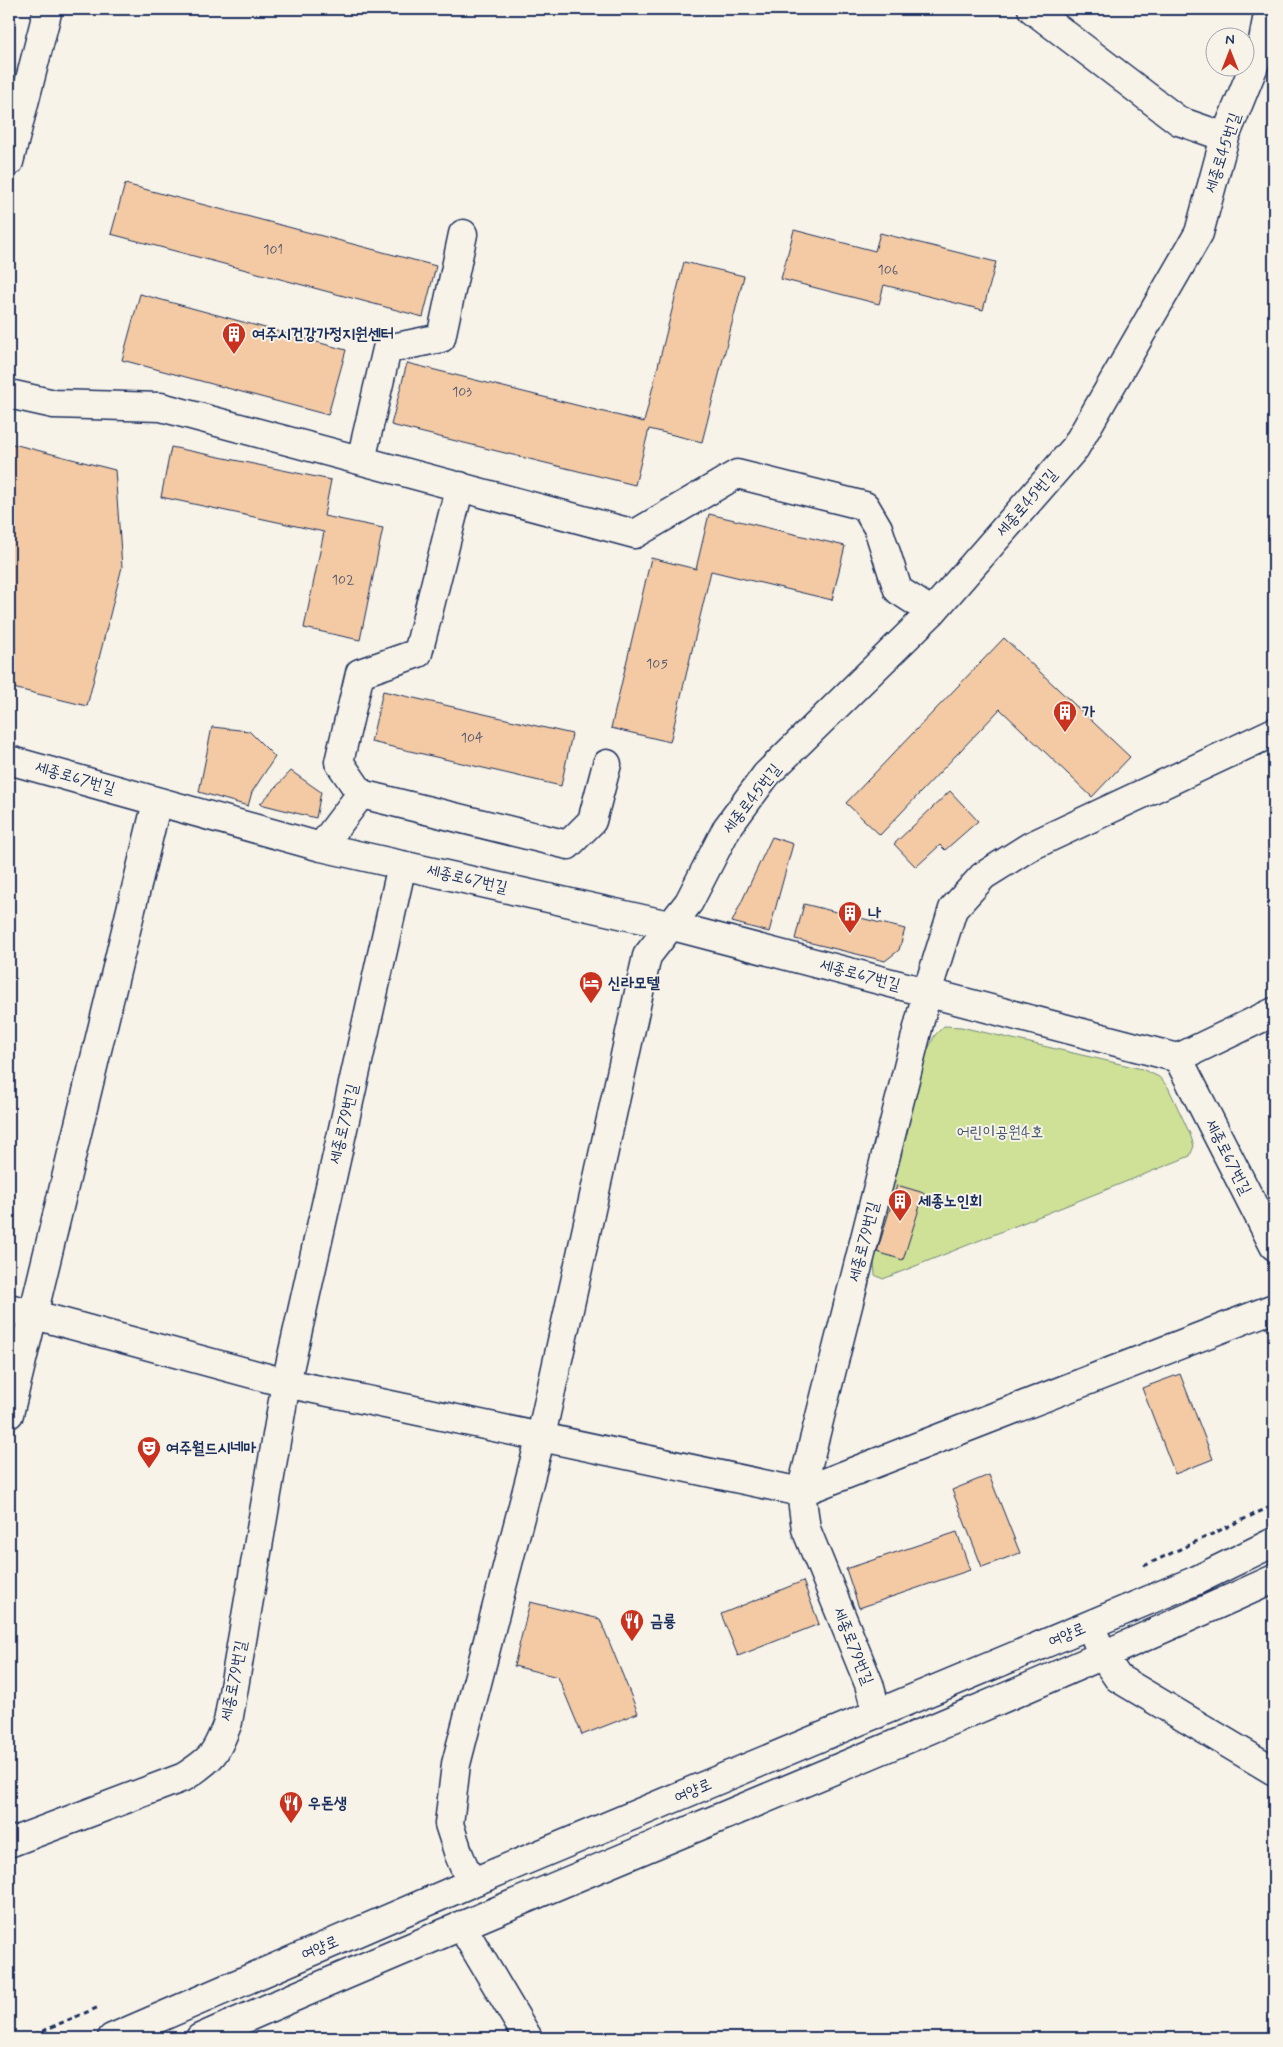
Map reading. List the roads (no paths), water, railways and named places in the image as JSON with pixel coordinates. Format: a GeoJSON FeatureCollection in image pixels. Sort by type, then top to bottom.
{"type":"FeatureCollection","features":[{"type":"Feature","properties":{"kind":"street"},"geometry":{"type":"LineString","coordinates":[[9,162],[48,9]]}},
{"type":"Feature","properties":{"kind":"street"},"geometry":{"type":"LineString","coordinates":[[1032,9],[1179,121],[1225,137]]}},
{"type":"Feature","properties":{"kind":"street","name":"세종로45번길"},"geometry":{"type":"LineString","coordinates":[[669,925],[690,902],[727,828],[766,775],[932,612],[1075,448],[1199,233],[1225,137],[1262,46],[1269,9]]}},
{"type":"Feature","properties":{"kind":"street"},"geometry":{"type":"LineString","coordinates":[[361,460],[386,349],[441,338],[463,234]]}},
{"type":"Feature","properties":{"kind":"street"},"geometry":{"type":"LineString","coordinates":[[9,394],[54,404],[160,407],[635,534],[737,474],[865,506],[878,528],[898,590],[932,612]]}},
{"type":"Feature","properties":{"kind":"street"},"geometry":{"type":"LineString","coordinates":[[460,486],[418,653],[360,673],[339,762],[361,794],[568,846],[592,821],[607,764]]}},
{"type":"Feature","properties":{"kind":"street"},"geometry":{"type":"LineString","coordinates":[[927,992],[953,910],[983,876],[1029,847],[1274,732]]}},
{"type":"Feature","properties":{"kind":"street","name":"세종로67번길"},"geometry":{"type":"LineString","coordinates":[[9,760],[320,847],[669,925],[1178,1058],[1274,1246]]}},
{"type":"Feature","properties":{"kind":"street"},"geometry":{"type":"LineString","coordinates":[[320,847],[361,794]]}},
{"type":"Feature","properties":{"kind":"street"},"geometry":{"type":"LineString","coordinates":[[9,1414],[21,1311],[157,802]]}},
{"type":"Feature","properties":{"kind":"street","name":"세종로79번길"},"geometry":{"type":"LineString","coordinates":[[9,1843],[184,1777],[208,1762],[219,1746],[228,1722],[286,1383],[402,865]]}},
{"type":"Feature","properties":{"kind":"street"},"geometry":{"type":"LineString","coordinates":[[471,1884],[449,1824],[456,1764],[541,1436],[647,956],[669,925]]}},
{"type":"Feature","properties":{"kind":"street","name":"세종로79번길"},"geometry":{"type":"LineString","coordinates":[[878,1714],[869,1684],[806,1530],[801,1492],[927,992]]}},
{"type":"Feature","properties":{"kind":"street"},"geometry":{"type":"LineString","coordinates":[[1178,1058],[1274,1012]]}},
{"type":"Feature","properties":{"kind":"street"},"geometry":{"type":"LineString","coordinates":[[21,1311],[286,1383],[801,1492],[1274,1308]]}},
{"type":"Feature","properties":{"kind":"street","name":"여양로"},"geometry":{"type":"LineString","coordinates":[[112,2038],[471,1884],[1198,1580],[1274,1542]]}},
{"type":"Feature","properties":{"kind":"street","name":"여양로"},"geometry":{"type":"LineString","coordinates":[[200,2038],[461,1925],[859,1761],[1103,1656],[1274,1579]]}},
{"type":"Feature","properties":{"kind":"street"},"geometry":{"type":"LineString","coordinates":[[1090,1626],[1103,1656],[1118,1678],[1274,1771]]}},
{"type":"Feature","properties":{"kind":"street"},"geometry":{"type":"LineString","coordinates":[[461,1925],[528,2038]]}},
{"type":"Feature","properties":{"kind":"place","name":"여주시건강가정지원센터"},"geometry":{"type":"Point","coordinates":[234,355]}},
{"type":"Feature","properties":{"kind":"place","name":"가"},"geometry":{"type":"Point","coordinates":[1065,733]}},
{"type":"Feature","properties":{"kind":"place","name":"나"},"geometry":{"type":"Point","coordinates":[850,934]}},
{"type":"Feature","properties":{"kind":"place","name":"신라모텔"},"geometry":{"type":"Point","coordinates":[591,1004]}},
{"type":"Feature","properties":{"kind":"place","name":"세종노인회"},"geometry":{"type":"Point","coordinates":[900,1222]}},
{"type":"Feature","properties":{"kind":"place","name":"여주월드시네마"},"geometry":{"type":"Point","coordinates":[149,1469]}},
{"type":"Feature","properties":{"kind":"place","name":"금룡"},"geometry":{"type":"Point","coordinates":[632,1642]}},
{"type":"Feature","properties":{"kind":"place","name":"우돈생"},"geometry":{"type":"Point","coordinates":[291,1824]}},
{"type":"Feature","properties":{"kind":"park label","name":"어린이공원4호"},"geometry":{"type":"Point","coordinates":[1000,1132]}}]}
